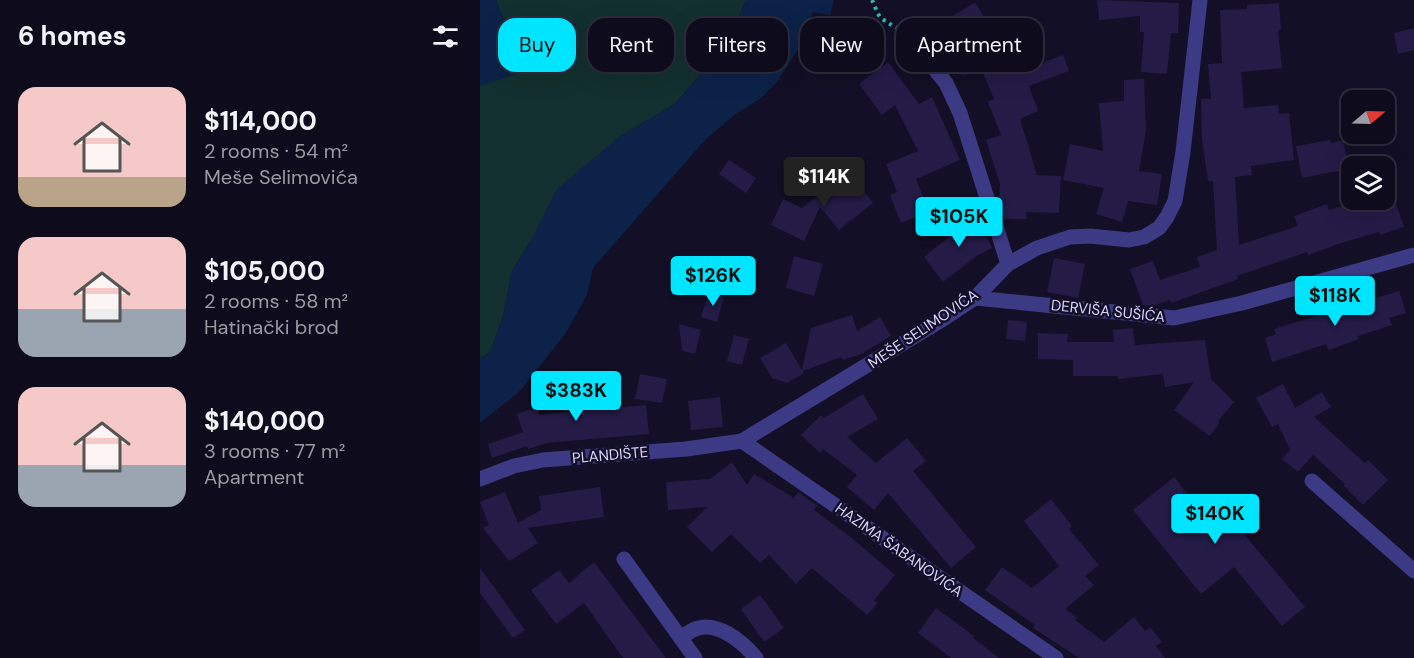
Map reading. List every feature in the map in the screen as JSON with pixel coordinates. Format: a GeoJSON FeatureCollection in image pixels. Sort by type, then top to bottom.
{"type":"FeatureCollection","features":[{"type":"Feature","properties":{"kind":"street","name":"MEŠE SELIMOVIĆA"},"geometry":{"type":"LineString","coordinates":[[742,441],[892,352],[975,298],[1008,264],[1037,248],[1071,237],[1090,236],[1129,240],[1144,237],[1159,228],[1175,201],[1183,152],[1200,0]]}},
{"type":"Feature","properties":{"kind":"street"},"geometry":{"type":"LineString","coordinates":[[937,72],[946,83],[960,113],[1008,264]]}},
{"type":"Feature","properties":{"kind":"street","name":"DERVIŠA SUŠIĆA"},"geometry":{"type":"LineString","coordinates":[[975,298],[1174,318],[1242,303],[1414,255]]}},
{"type":"Feature","properties":{"kind":"street","name":"PLANDIŠTE"},"geometry":{"type":"LineString","coordinates":[[480,479],[514,466],[543,460],[742,441]]}},
{"type":"Feature","properties":{"kind":"street","name":"HAZIMA ŠABANOVIĆA"},"geometry":{"type":"LineString","coordinates":[[742,441],[1056,658]]}},
{"type":"Feature","properties":{"kind":"street"},"geometry":{"type":"LineString","coordinates":[[1312,481],[1414,571]]}},
{"type":"Feature","properties":{"kind":"street"},"geometry":{"type":"LineString","coordinates":[[624,559],[695,658]]}},
{"type":"Feature","properties":{"kind":"street"},"geometry":{"type":"LineString","coordinates":[[681,638],[694,629],[709,627],[726,633],[746,646],[756,658]]}},
{"type":"Feature","properties":{"kind":"path"},"geometry":{"type":"LineString","coordinates":[[872,0],[879,17],[896,26]]}},
{"type":"Feature","properties":{"kind":"green space"},"geometry":{"type":"Polygon","coordinates":[[[496,0],[746,0],[739,18],[686,18],[686,72],[702,72],[675,104],[619,137],[530,242],[512,271],[503,316],[490,352],[480,359],[480,86],[522,72],[576,72],[576,18],[525,16],[503,18],[496,0]]]}},
{"type":"Feature","properties":{"kind":"water"},"geometry":{"type":"Polygon","coordinates":[[[480,0],[496,0],[504,18],[498,18],[498,72],[522,72],[480,86],[480,0]]]}},
{"type":"Feature","properties":{"kind":"water"},"geometry":{"type":"Polygon","coordinates":[[[746,0],[834,0],[830,15],[813,12],[811,18],[800,18],[800,45],[788,65],[788,18],[739,18],[746,0]]]}},
{"type":"Feature","properties":{"kind":"water"},"geometry":{"type":"Polygon","coordinates":[[[702,72],[783,72],[761,98],[733,116],[705,140],[593,268],[587,295],[565,334],[521,390],[480,423],[480,359],[490,352],[503,316],[512,271],[530,242],[557,189],[619,137],[675,104],[702,72]]]}},
{"type":"Feature","properties":{"kind":"building"},"geometry":{"type":"Polygon","coordinates":[[[1097,0],[1179,3],[1178,33],[1171,33],[1167,74],[1141,72],[1144,32],[1140,32],[1140,16],[1099,20],[1097,0]]]}},
{"type":"Feature","properties":{"kind":"building"},"geometry":{"type":"Polygon","coordinates":[[[975,2],[985,18],[950,18],[975,2]]]}},
{"type":"Feature","properties":{"kind":"building"},"geometry":{"type":"Polygon","coordinates":[[[1279,3],[1281,30],[1278,30],[1282,68],[1241,72],[1244,108],[1278,105],[1279,114],[1289,113],[1294,160],[1251,166],[1252,175],[1235,177],[1239,245],[1298,226],[1294,216],[1327,204],[1329,210],[1341,206],[1341,210],[1395,210],[1395,201],[1404,227],[1380,235],[1379,232],[1344,242],[1308,255],[1307,252],[1237,276],[1238,279],[1171,303],[1170,300],[1152,306],[1143,305],[1130,269],[1153,261],[1160,280],[1200,267],[1197,257],[1217,250],[1213,181],[1208,181],[1202,140],[1201,99],[1211,99],[1208,64],[1222,63],[1220,10],[1247,9],[1247,5],[1279,3]]]}},
{"type":"Feature","properties":{"kind":"building"},"geometry":{"type":"Polygon","coordinates":[[[1414,28],[1414,50],[1398,54],[1394,33],[1414,28]]]}},
{"type":"Feature","properties":{"kind":"building"},"geometry":{"type":"Polygon","coordinates":[[[1063,55],[1069,71],[1029,86],[1038,111],[1020,119],[1037,175],[1061,176],[1059,213],[1026,212],[1026,219],[1004,219],[999,204],[1000,184],[986,140],[1001,135],[988,102],[994,99],[983,72],[1043,72],[1043,62],[1063,55]]]}},
{"type":"Feature","properties":{"kind":"building"},"geometry":{"type":"Polygon","coordinates":[[[888,62],[919,104],[932,97],[960,160],[916,179],[929,212],[901,223],[890,195],[897,192],[886,164],[918,151],[895,105],[882,115],[859,84],[875,72],[884,72],[884,65],[888,62]]]}},
{"type":"Feature","properties":{"kind":"building"},"geometry":{"type":"Polygon","coordinates":[[[1144,79],[1146,130],[1139,171],[1162,174],[1157,205],[1128,201],[1122,222],[1096,214],[1104,188],[1063,180],[1070,144],[1103,151],[1099,103],[1124,101],[1124,80],[1144,79]]]}},
{"type":"Feature","properties":{"kind":"building"},"geometry":{"type":"Polygon","coordinates":[[[1330,140],[1331,143],[1341,140],[1346,156],[1341,156],[1341,171],[1302,178],[1296,146],[1330,140]]]}},
{"type":"Feature","properties":{"kind":"building"},"geometry":{"type":"Polygon","coordinates":[[[729,160],[756,178],[746,193],[719,174],[729,160]]]}},
{"type":"Feature","properties":{"kind":"building"},"geometry":{"type":"Polygon","coordinates":[[[848,171],[873,203],[839,230],[820,207],[804,241],[771,225],[783,199],[802,208],[848,171]]]}},
{"type":"Feature","properties":{"kind":"building"},"geometry":{"type":"Polygon","coordinates":[[[977,214],[992,248],[978,255],[943,282],[924,257],[959,229],[957,224],[977,214]]]}},
{"type":"Feature","properties":{"kind":"building"},"geometry":{"type":"Polygon","coordinates":[[[794,256],[823,264],[814,296],[786,288],[794,256]]]}},
{"type":"Feature","properties":{"kind":"building"},"geometry":{"type":"Polygon","coordinates":[[[1054,258],[1085,264],[1078,298],[1047,292],[1054,258]]]}},
{"type":"Feature","properties":{"kind":"building"},"geometry":{"type":"Polygon","coordinates":[[[1399,291],[1406,313],[1389,318],[1392,325],[1358,336],[1359,339],[1329,350],[1326,344],[1272,362],[1265,338],[1276,334],[1274,329],[1399,291]]]}},
{"type":"Feature","properties":{"kind":"building"},"geometry":{"type":"Polygon","coordinates":[[[709,292],[724,297],[717,322],[701,317],[709,292]]]}},
{"type":"Feature","properties":{"kind":"building"},"geometry":{"type":"Polygon","coordinates":[[[852,315],[857,331],[880,317],[891,336],[864,353],[843,360],[841,357],[803,371],[804,373],[787,383],[772,378],[760,358],[786,343],[802,370],[811,328],[852,315]]]}},
{"type":"Feature","properties":{"kind":"building"},"geometry":{"type":"Polygon","coordinates":[[[1008,320],[1027,322],[1025,341],[1006,339],[1008,320]]]}},
{"type":"Feature","properties":{"kind":"building"},"geometry":{"type":"Polygon","coordinates":[[[679,324],[701,330],[695,354],[682,351],[679,324]]]}},
{"type":"Feature","properties":{"kind":"building"},"geometry":{"type":"Polygon","coordinates":[[[1133,328],[1135,345],[1205,340],[1211,379],[1234,402],[1218,421],[1220,422],[1210,436],[1174,410],[1194,382],[1165,387],[1163,374],[1118,379],[1118,376],[1073,376],[1073,360],[1038,359],[1038,333],[1068,334],[1067,342],[1114,342],[1113,330],[1133,328]]]}},
{"type":"Feature","properties":{"kind":"building"},"geometry":{"type":"Polygon","coordinates":[[[734,335],[749,339],[742,365],[727,361],[734,335]]]}},
{"type":"Feature","properties":{"kind":"building"},"geometry":{"type":"Polygon","coordinates":[[[588,371],[615,408],[646,405],[649,434],[547,443],[528,449],[527,446],[492,458],[488,444],[523,432],[517,414],[537,407],[539,415],[593,409],[573,382],[588,371]]]}},
{"type":"Feature","properties":{"kind":"building"},"geometry":{"type":"Polygon","coordinates":[[[640,374],[667,379],[662,403],[635,399],[640,374]]]}},
{"type":"Feature","properties":{"kind":"building"},"geometry":{"type":"Polygon","coordinates":[[[1283,384],[1295,408],[1322,392],[1331,407],[1314,417],[1365,463],[1368,460],[1388,480],[1363,505],[1343,485],[1345,484],[1313,455],[1298,472],[1282,459],[1290,450],[1278,424],[1272,427],[1256,398],[1283,384]]]}},
{"type":"Feature","properties":{"kind":"building"},"geometry":{"type":"Polygon","coordinates":[[[863,394],[878,419],[847,437],[876,463],[907,438],[926,461],[913,471],[976,547],[951,568],[888,493],[874,510],[847,487],[857,475],[823,449],[820,453],[801,435],[821,415],[824,418],[863,394]]]}},
{"type":"Feature","properties":{"kind":"building"},"geometry":{"type":"Polygon","coordinates":[[[720,397],[723,427],[691,430],[688,401],[720,397]]]}},
{"type":"Feature","properties":{"kind":"building"},"geometry":{"type":"Polygon","coordinates":[[[732,462],[747,485],[754,474],[794,498],[798,492],[818,505],[814,510],[852,538],[895,575],[874,600],[878,603],[867,615],[812,568],[796,584],[769,555],[760,563],[731,534],[712,552],[687,527],[707,507],[668,510],[666,482],[710,479],[732,462]]]}},
{"type":"Feature","properties":{"kind":"building"},"geometry":{"type":"Polygon","coordinates":[[[1174,477],[1196,505],[1209,494],[1219,507],[1234,494],[1258,523],[1244,534],[1305,607],[1282,626],[1234,567],[1201,594],[1133,510],[1174,477]]]}},
{"type":"Feature","properties":{"kind":"building"},"geometry":{"type":"Polygon","coordinates":[[[600,487],[604,517],[528,528],[538,543],[509,561],[483,528],[489,525],[480,502],[505,492],[518,523],[541,510],[539,496],[600,487]]]}},
{"type":"Feature","properties":{"kind":"building"},"geometry":{"type":"Polygon","coordinates":[[[1051,499],[1072,526],[1069,529],[1099,565],[1085,576],[1094,585],[1065,609],[1077,617],[1075,620],[1104,642],[1134,617],[1145,631],[1150,627],[1162,642],[1156,646],[1165,658],[1079,658],[1033,628],[1035,625],[985,590],[1002,567],[1032,588],[1059,566],[1024,521],[1051,499]]]}},
{"type":"Feature","properties":{"kind":"building"},"geometry":{"type":"Polygon","coordinates":[[[594,562],[666,658],[623,658],[584,603],[556,624],[531,590],[559,570],[569,583],[594,562]]]}},
{"type":"Feature","properties":{"kind":"building"},"geometry":{"type":"Polygon","coordinates":[[[480,568],[525,630],[513,638],[480,593],[480,568]]]}},
{"type":"Feature","properties":{"kind":"building"},"geometry":{"type":"Polygon","coordinates":[[[760,595],[784,628],[764,642],[741,609],[760,595]]]}},
{"type":"Feature","properties":{"kind":"building"},"geometry":{"type":"Polygon","coordinates":[[[936,608],[999,658],[951,658],[918,633],[936,608]]]}}]}
